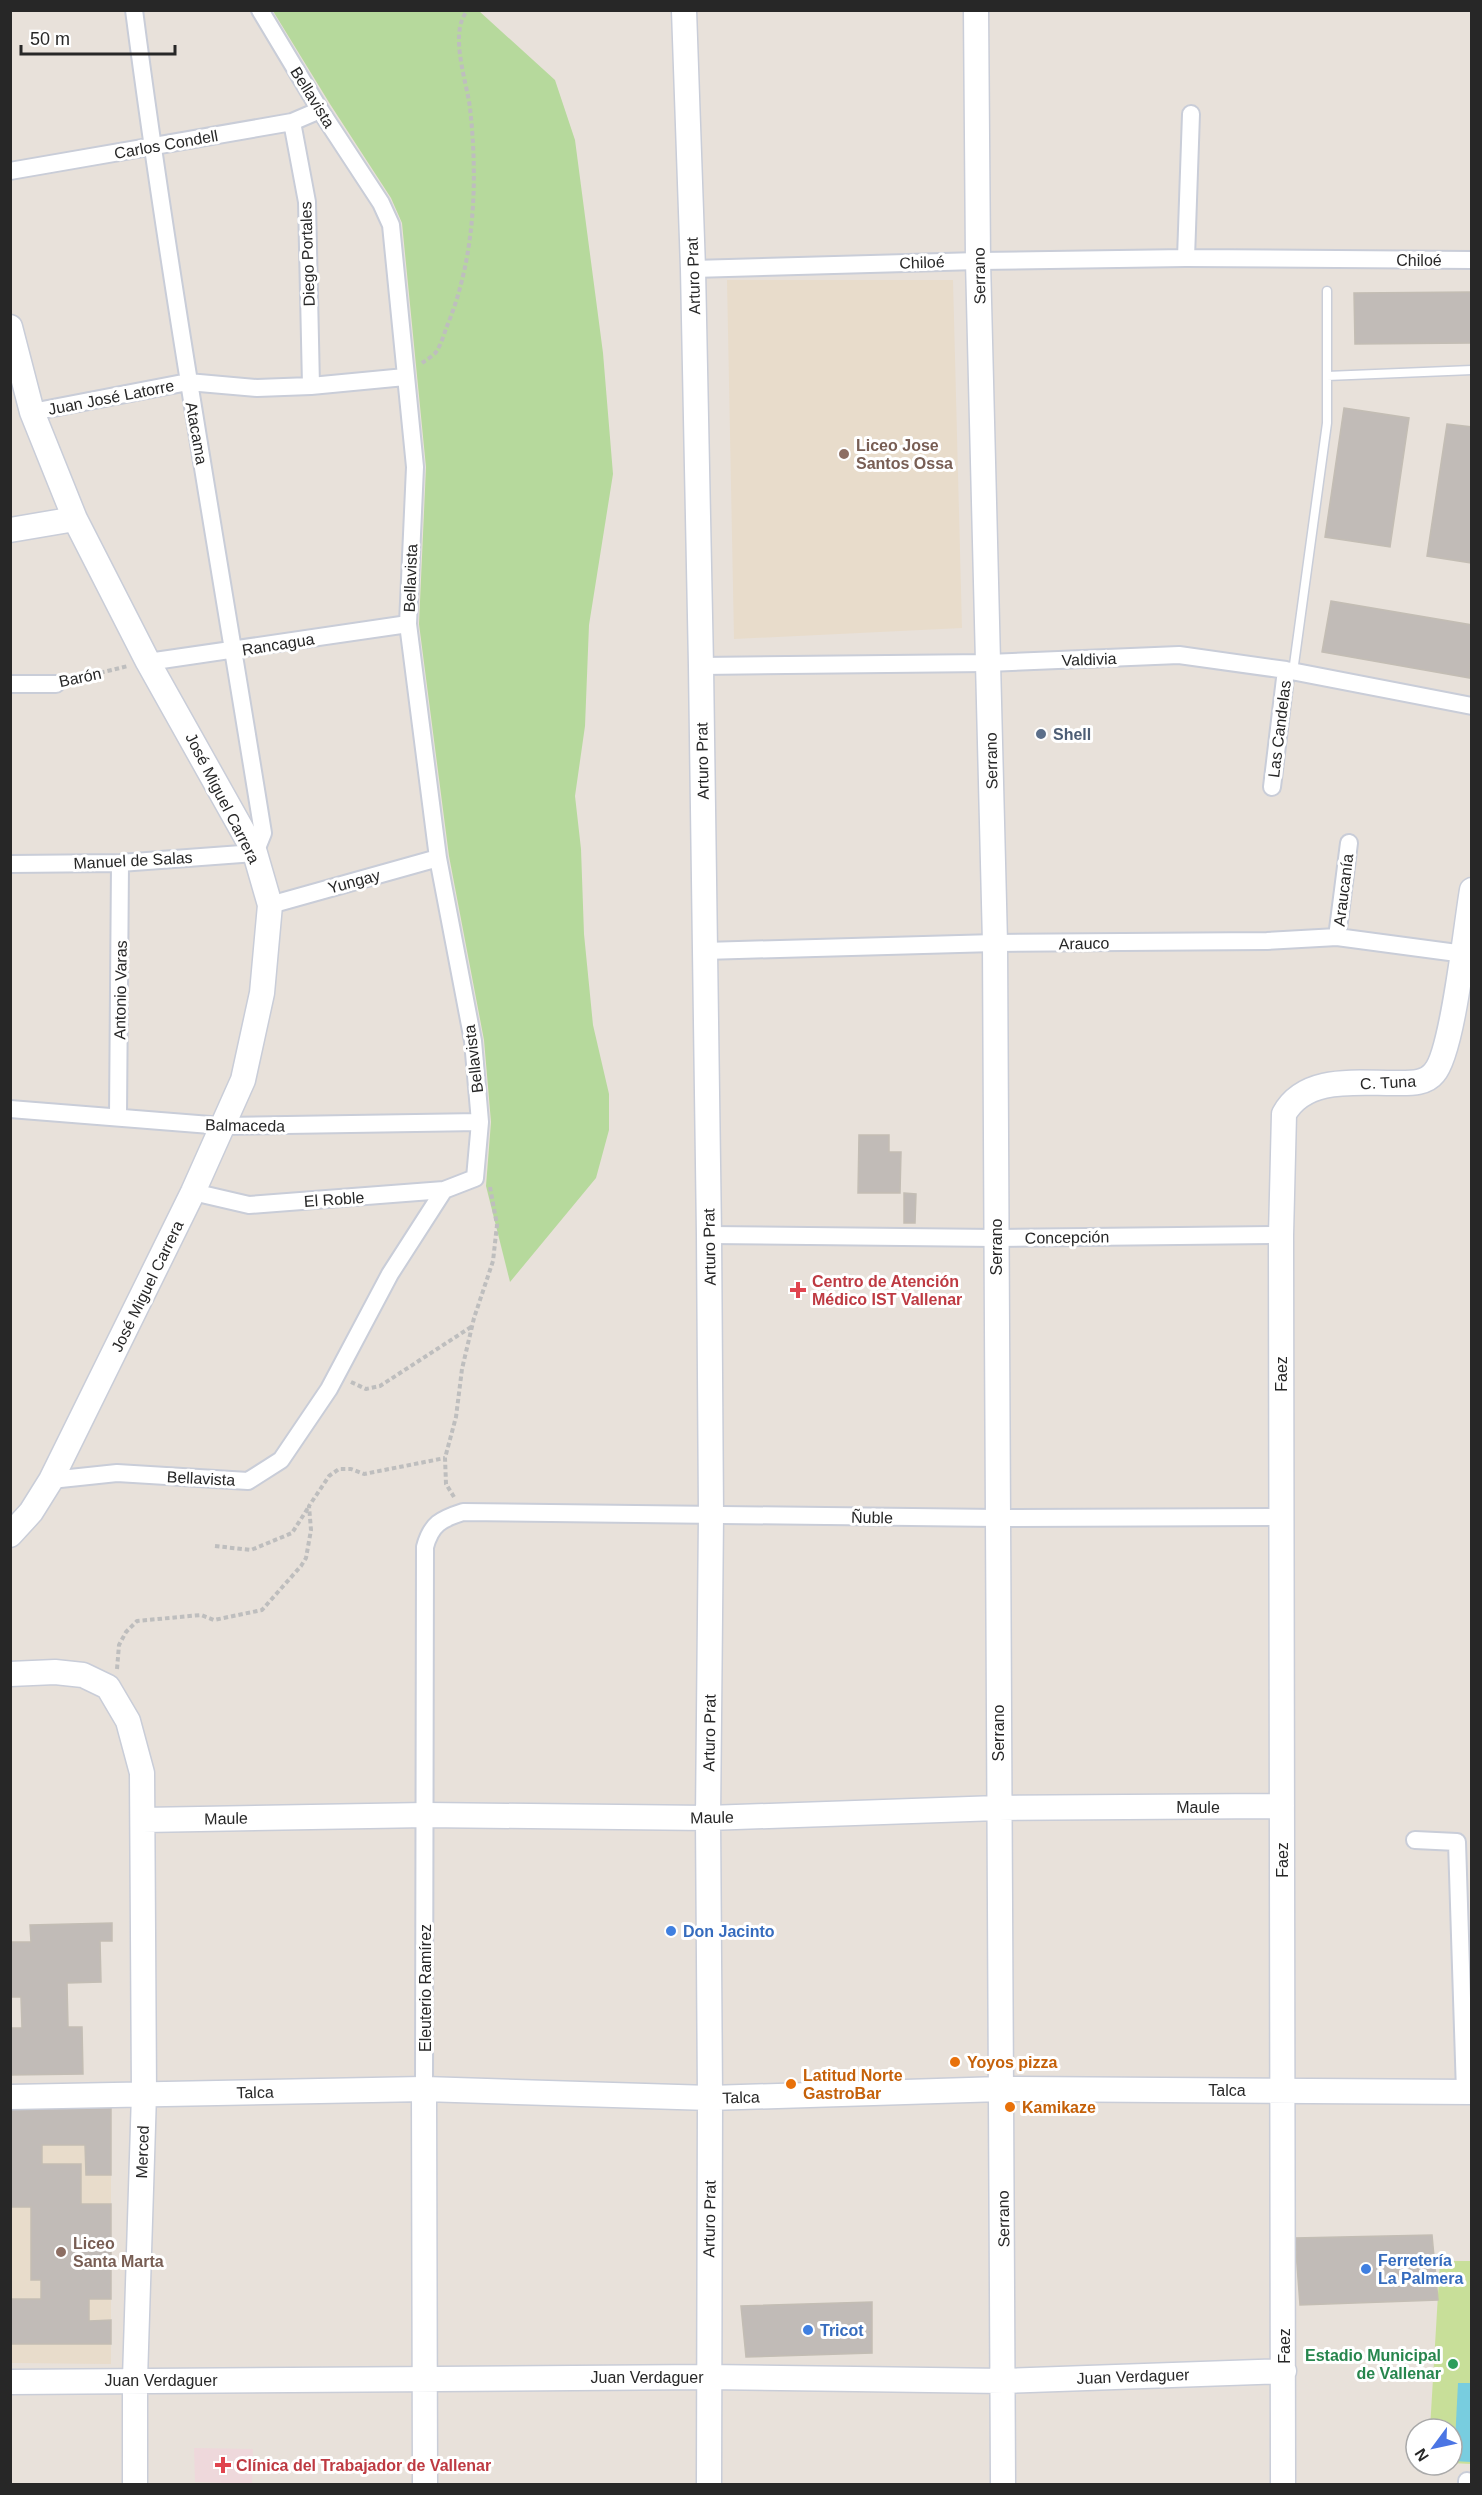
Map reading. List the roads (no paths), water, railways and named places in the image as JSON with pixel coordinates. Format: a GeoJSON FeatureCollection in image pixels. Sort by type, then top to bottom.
{"type":"FeatureCollection","features":[{"type":"Feature","properties":{"kind":"main road","name":"Arturo Prat"},"geometry":{"type":"LineString","coordinates":[[684,10],[693,269],[709,1235],[711,1515],[708,1818],[709,2484]]}},
{"type":"Feature","properties":{"kind":"main road","name":"Serrano"},"geometry":{"type":"LineString","coordinates":[[976,10],[978,261],[995,944],[1003,2484]]}},
{"type":"Feature","properties":{"kind":"main road","name":"José Miguel Carrera"},"geometry":{"type":"LineString","coordinates":[[10,327],[32,412],[75,519],[148,662],[255,853],[270,904],[262,993],[243,1080],[193,1192],[51,1480],[30,1512],[10,1535]]}},
{"type":"Feature","properties":{"kind":"main road"},"geometry":{"type":"LineString","coordinates":[[10,530],[75,519]]}},
{"type":"Feature","properties":{"kind":"main road","name":"C. Tuna"},"geometry":{"type":"LineString","coordinates":[[1281,1235],[1284,1114],[1292,1101],[1307,1090],[1328,1085],[1417,1083],[1433,1074],[1446,1050],[1467,955],[1472,891]]}},
{"type":"Feature","properties":{"kind":"main road","name":"Faez"},"geometry":{"type":"LineString","coordinates":[[1281,1235],[1283,2484]]}},
{"type":"Feature","properties":{"kind":"main road"},"geometry":{"type":"LineString","coordinates":[[10,1674],[55,1672],[83,1675],[108,1687],[128,1721],[142,1773],[142,1820]]}},
{"type":"Feature","properties":{"kind":"main road","name":"Maule"},"geometry":{"type":"LineString","coordinates":[[142,1820],[426,1815],[708,1818],[998,1808],[1282,1806]]}},
{"type":"Feature","properties":{"kind":"main road","name":"Merced"},"geometry":{"type":"LineString","coordinates":[[135,2484],[135,2379],[144,2094],[142,1820]]}},
{"type":"Feature","properties":{"kind":"main road","name":"Talca"},"geometry":{"type":"LineString","coordinates":[[10,2097],[424,2090],[710,2097],[1001,2090],[1468,2092]]}},
{"type":"Feature","properties":{"kind":"main road","name":"Eleuterio Ramírez"},"geometry":{"type":"LineString","coordinates":[[424,2090],[425,2484]]}},
{"type":"Feature","properties":{"kind":"main road","name":"Juan Verdaguer"},"geometry":{"type":"LineString","coordinates":[[10,2382],[135,2379],[708,2377],[1004,2380],[1284,2371]]}},
{"type":"Feature","properties":{"kind":"street","name":"Atacama"},"geometry":{"type":"LineString","coordinates":[[134,10],[152,147],[188,382],[263,833],[255,853]]}},
{"type":"Feature","properties":{"kind":"street","name":"Bellavista"},"geometry":{"type":"LineString","coordinates":[[260,10],[320,110],[381,203],[391,225],[415,467],[408,624],[438,858],[473,1041],[482,1179]]}},
{"type":"Feature","properties":{"kind":"street","name":"Carlos Condell"},"geometry":{"type":"LineString","coordinates":[[10,171],[292,122],[320,110]]}},
{"type":"Feature","properties":{"kind":"street"},"geometry":{"type":"LineString","coordinates":[[1186,258],[1191,114]]}},
{"type":"Feature","properties":{"kind":"street","name":"Diego Portales"},"geometry":{"type":"LineString","coordinates":[[292,122],[307,202],[311,386]]}},
{"type":"Feature","properties":{"kind":"street","name":"Chiloé"},"geometry":{"type":"LineString","coordinates":[[693,269],[1186,258],[1472,260]]}},
{"type":"Feature","properties":{"kind":"street","name":"Juan José Latorre"},"geometry":{"type":"LineString","coordinates":[[32,412],[188,382],[256,388],[311,386],[405,377]]}},
{"type":"Feature","properties":{"kind":"street","name":"Rancagua"},"geometry":{"type":"LineString","coordinates":[[148,662],[408,624]]}},
{"type":"Feature","properties":{"kind":"street","name":"Valdivia"},"geometry":{"type":"LineString","coordinates":[[701,666],[988,663],[1179,656],[1289,671],[1472,706]]}},
{"type":"Feature","properties":{"kind":"street","name":"Las Candelas"},"geometry":{"type":"LineString","coordinates":[[1272,787],[1289,671]]}},
{"type":"Feature","properties":{"kind":"street","name":"Barón"},"geometry":{"type":"LineString","coordinates":[[10,684],[56,684]]}},
{"type":"Feature","properties":{"kind":"street","name":"Araucanía"},"geometry":{"type":"LineString","coordinates":[[1337,938],[1349,843]]}},
{"type":"Feature","properties":{"kind":"street","name":"Manuel de Salas"},"geometry":{"type":"LineString","coordinates":[[10,864],[120,863],[255,853]]}},
{"type":"Feature","properties":{"kind":"street","name":"Yungay"},"geometry":{"type":"LineString","coordinates":[[270,904],[438,858]]}},
{"type":"Feature","properties":{"kind":"street","name":"Antonio Varas"},"geometry":{"type":"LineString","coordinates":[[118,1117],[120,863]]}},
{"type":"Feature","properties":{"kind":"street","name":"Arauco"},"geometry":{"type":"LineString","coordinates":[[704,951],[1337,938],[1467,955]]}},
{"type":"Feature","properties":{"kind":"street","name":"Balmaceda"},"geometry":{"type":"LineString","coordinates":[[10,1109],[223,1126],[480,1122]]}},
{"type":"Feature","properties":{"kind":"street","name":"El Roble"},"geometry":{"type":"LineString","coordinates":[[193,1192],[249,1205],[444,1190],[482,1179]]}},
{"type":"Feature","properties":{"kind":"street","name":"Bellavista"},"geometry":{"type":"LineString","coordinates":[[51,1480],[117,1473],[248,1481],[281,1460],[329,1389],[390,1274],[444,1190]]}},
{"type":"Feature","properties":{"kind":"street","name":"Concepción"},"geometry":{"type":"LineString","coordinates":[[709,1235],[996,1238],[1281,1235]]}},
{"type":"Feature","properties":{"kind":"street","name":"Ñuble"},"geometry":{"type":"LineString","coordinates":[[463,1512],[998,1518],[1281,1517]]}},
{"type":"Feature","properties":{"kind":"street","name":"Eleuterio Ramírez"},"geometry":{"type":"LineString","coordinates":[[424,2090],[425,1547],[429,1530],[446,1517],[463,1512]]}},
{"type":"Feature","properties":{"kind":"street"},"geometry":{"type":"LineString","coordinates":[[1415,1840],[1457,1842],[1465,1898],[1468,2092]]}},
{"type":"Feature","properties":{"kind":"lane"},"geometry":{"type":"LineString","coordinates":[[1289,671],[1327,423],[1327,291]]}},
{"type":"Feature","properties":{"kind":"lane"},"geometry":{"type":"LineString","coordinates":[[1327,376],[1472,369]]}},
{"type":"Feature","properties":{"kind":"water"},"geometry":{"type":"Polygon","coordinates":[[[1458,2383],[1471,2383],[1471,2462],[1464,2462],[1464,2417],[1456,2417],[1458,2383]]]}},
{"type":"Feature","properties":{"kind":"place","name":"Liceo Jose Santos Ossa"},"geometry":{"type":"Point","coordinates":[844,454]}},
{"type":"Feature","properties":{"kind":"place","name":"Shell"},"geometry":{"type":"Point","coordinates":[1041,734]}},
{"type":"Feature","properties":{"kind":"place","name":"Centro de Atención Médico IST Vallenar"},"geometry":{"type":"Point","coordinates":[798,1290]}},
{"type":"Feature","properties":{"kind":"place","name":"Don Jacinto"},"geometry":{"type":"Point","coordinates":[671,1931]}},
{"type":"Feature","properties":{"kind":"place","name":"Yoyos pizza"},"geometry":{"type":"Point","coordinates":[955,2062]}},
{"type":"Feature","properties":{"kind":"place","name":"Latitud Norte GastroBar"},"geometry":{"type":"Point","coordinates":[791,2084]}},
{"type":"Feature","properties":{"kind":"place","name":"Kamikaze"},"geometry":{"type":"Point","coordinates":[1010,2107]}},
{"type":"Feature","properties":{"kind":"place","name":"Liceo Santa Marta"},"geometry":{"type":"Point","coordinates":[61,2252]}},
{"type":"Feature","properties":{"kind":"place","name":"Ferretería La Palmera"},"geometry":{"type":"Point","coordinates":[1366,2269]}},
{"type":"Feature","properties":{"kind":"place","name":"Tricot"},"geometry":{"type":"Point","coordinates":[808,2330]}},
{"type":"Feature","properties":{"kind":"place","name":"Estadio Municipal de Vallenar"},"geometry":{"type":"Point","coordinates":[1453,2364]}},
{"type":"Feature","properties":{"kind":"place","name":"Clínica del Trabajador de Vallenar"},"geometry":{"type":"Point","coordinates":[223,2465]}}]}
